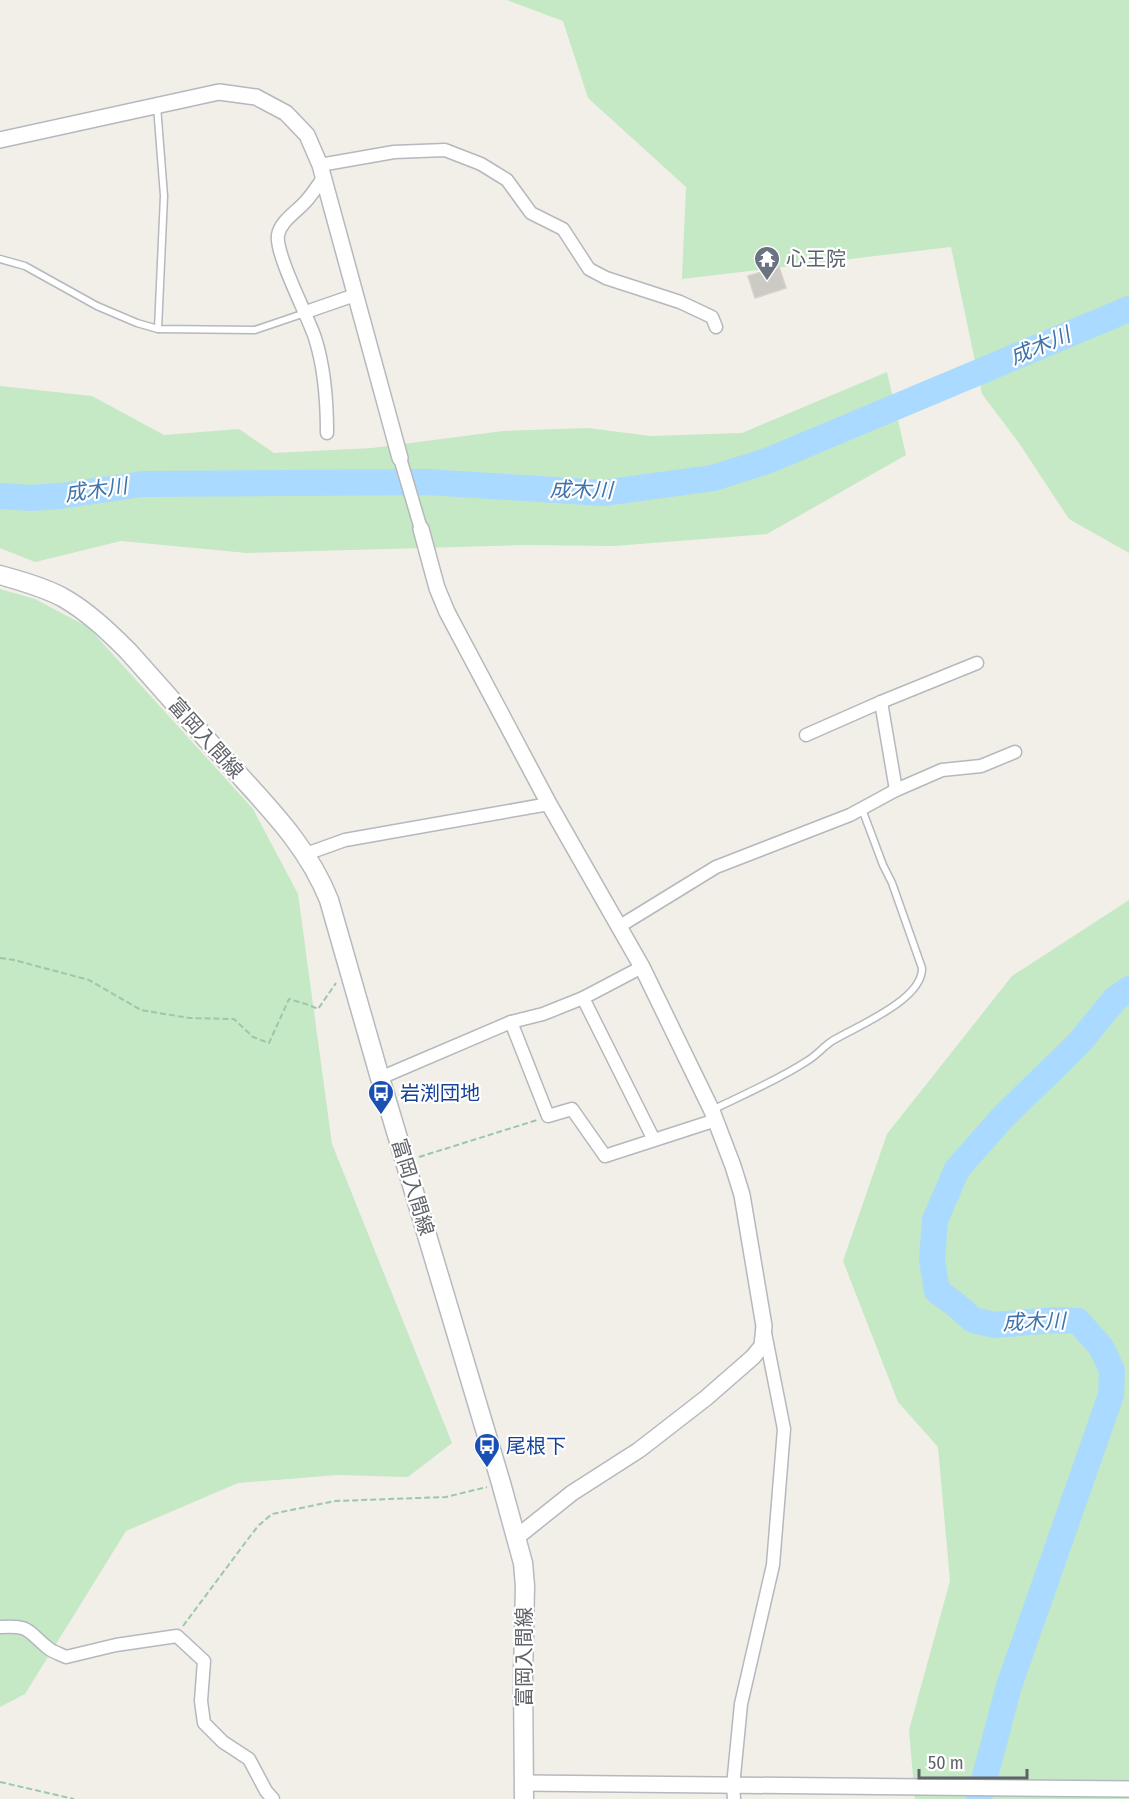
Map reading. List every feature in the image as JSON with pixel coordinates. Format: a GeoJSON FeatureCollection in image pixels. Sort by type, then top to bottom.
{"type":"FeatureCollection","features":[{"type":"Feature","properties":{"kind":"main road","name":"富岡入間線"},"geometry":{"type":"LineString","coordinates":[[0,574],[62,597],[107,630],[260,799],[306,854],[320,877],[329,900],[523,1563],[525,1586],[524,1791]]}},
{"type":"Feature","properties":{"kind":"street"},"geometry":{"type":"LineString","coordinates":[[0,140],[219,92],[256,97],[286,113],[307,135],[322,172],[437,588],[447,612],[549,804],[642,967],[714,1115],[734,1166],[742,1195],[784,1429],[773,1565],[741,1704],[733,1792]]}},
{"type":"Feature","properties":{"kind":"street"},"geometry":{"type":"LineString","coordinates":[[327,433],[327,399],[322,363],[306,312],[289,275],[278,236],[284,222],[306,201],[322,172],[394,152],[445,150],[481,164],[507,180],[531,213],[562,229],[589,269],[606,278],[680,302],[712,317],[716,327]]}},
{"type":"Feature","properties":{"kind":"street"},"geometry":{"type":"LineString","coordinates":[[306,312],[355,295]]}},
{"type":"Feature","properties":{"kind":"street"},"geometry":{"type":"LineString","coordinates":[[806,735],[977,663]]}},
{"type":"Feature","properties":{"kind":"street"},"geometry":{"type":"LineString","coordinates":[[881,702],[896,790]]}},
{"type":"Feature","properties":{"kind":"street"},"geometry":{"type":"LineString","coordinates":[[620,926],[716,867],[862,809],[896,790],[942,770],[981,766],[1015,752]]}},
{"type":"Feature","properties":{"kind":"street"},"geometry":{"type":"LineString","coordinates":[[306,854],[345,840],[549,804]]}},
{"type":"Feature","properties":{"kind":"street"},"geometry":{"type":"LineString","coordinates":[[380,1078],[511,1023],[543,1014],[583,998],[642,967]]}},
{"type":"Feature","properties":{"kind":"street"},"geometry":{"type":"LineString","coordinates":[[583,998],[654,1140]]}},
{"type":"Feature","properties":{"kind":"street"},"geometry":{"type":"LineString","coordinates":[[511,1023],[548,1116],[572,1109],[605,1156],[654,1140],[714,1115]]}},
{"type":"Feature","properties":{"kind":"street"},"geometry":{"type":"LineString","coordinates":[[517,1537],[572,1493],[639,1450],[753,1358],[762,1346],[764,1326]]}},
{"type":"Feature","properties":{"kind":"street"},"geometry":{"type":"LineString","coordinates":[[0,1627],[15,1626],[31,1631],[49,1648],[66,1657],[177,1636],[204,1661],[201,1701],[204,1723],[223,1742],[249,1759],[266,1791],[273,1799]]}},
{"type":"Feature","properties":{"kind":"street"},"geometry":{"type":"LineString","coordinates":[[524,1791],[733,1792],[854,1787],[1129,1789]]}},
{"type":"Feature","properties":{"kind":"lane"},"geometry":{"type":"LineString","coordinates":[[157,105],[164,196],[158,329]]}},
{"type":"Feature","properties":{"kind":"lane"},"geometry":{"type":"LineString","coordinates":[[0,259],[25,266],[97,306],[158,329],[255,330],[306,312]]}},
{"type":"Feature","properties":{"kind":"lane"},"geometry":{"type":"LineString","coordinates":[[714,1115],[808,1061],[830,1042],[892,1009],[915,985],[922,973],[892,883],[862,809]]}},
{"type":"Feature","properties":{"kind":"path"},"geometry":{"type":"LineString","coordinates":[[0,958],[89,980],[141,1010],[189,1018],[234,1019],[253,1037],[269,1043],[289,999],[318,1009],[336,982],[350,972]]}},
{"type":"Feature","properties":{"kind":"path"},"geometry":{"type":"LineString","coordinates":[[405,1162],[548,1116]]}},
{"type":"Feature","properties":{"kind":"path"},"geometry":{"type":"LineString","coordinates":[[177,1636],[244,1543],[272,1514],[335,1501],[446,1497],[501,1483]]}},
{"type":"Feature","properties":{"kind":"path"},"geometry":{"type":"LineString","coordinates":[[0,1782],[74,1799]]}},
{"type":"Feature","properties":{"kind":"green space"},"geometry":{"type":"Polygon","coordinates":[[[507,0],[1129,0],[1129,553],[1069,519],[1019,443],[982,394],[951,247],[682,279],[686,187],[588,98],[563,21],[507,0]]]}},
{"type":"Feature","properties":{"kind":"green space"},"geometry":{"type":"Polygon","coordinates":[[[887,372],[906,455],[767,534],[614,546],[527,545],[247,553],[121,541],[35,562],[0,548],[0,386],[92,396],[164,435],[239,429],[274,453],[372,448],[503,431],[588,428],[650,436],[742,433],[887,372]]]}},
{"type":"Feature","properties":{"kind":"green space"},"geometry":{"type":"Polygon","coordinates":[[[0,589],[35,599],[88,627],[253,809],[298,894],[332,1144],[452,1443],[408,1477],[337,1475],[238,1483],[126,1531],[25,1694],[0,1707],[0,589]]]}},
{"type":"Feature","properties":{"kind":"green space"},"geometry":{"type":"Polygon","coordinates":[[[1129,900],[1129,1799],[915,1799],[909,1730],[950,1581],[938,1447],[898,1402],[843,1261],[887,1134],[1012,976],[1129,900]]]}},
{"type":"Feature","properties":{"kind":"building","name":"心王院"},"geometry":{"type":"Polygon","coordinates":[[[779,267],[786,288],[755,298],[748,276],[779,267]]]}},
{"type":"Feature","properties":{"kind":"waterway","name":"成木川"},"geometry":{"type":"LineString","coordinates":[[0,496],[31,498],[60,496],[142,484],[427,482],[603,493],[713,478],[767,461],[1129,309]]}},
{"type":"Feature","properties":{"kind":"waterway","name":"成木川"},"geometry":{"type":"LineString","coordinates":[[979,1799],[1009,1686],[1111,1395],[1112,1370],[1101,1347],[1078,1321],[1055,1320],[995,1325],[973,1320],[937,1291],[932,1260],[935,1220],[957,1169],[1003,1117],[1079,1043],[1115,999],[1129,989]]}},
{"type":"Feature","properties":{"kind":"place","name":"心王院"},"geometry":{"type":"Point","coordinates":[767,282]}},
{"type":"Feature","properties":{"kind":"place","name":"岩渕団地"},"geometry":{"type":"Point","coordinates":[381,1116]}},
{"type":"Feature","properties":{"kind":"place","name":"尾根下"},"geometry":{"type":"Point","coordinates":[487,1469]}}]}
